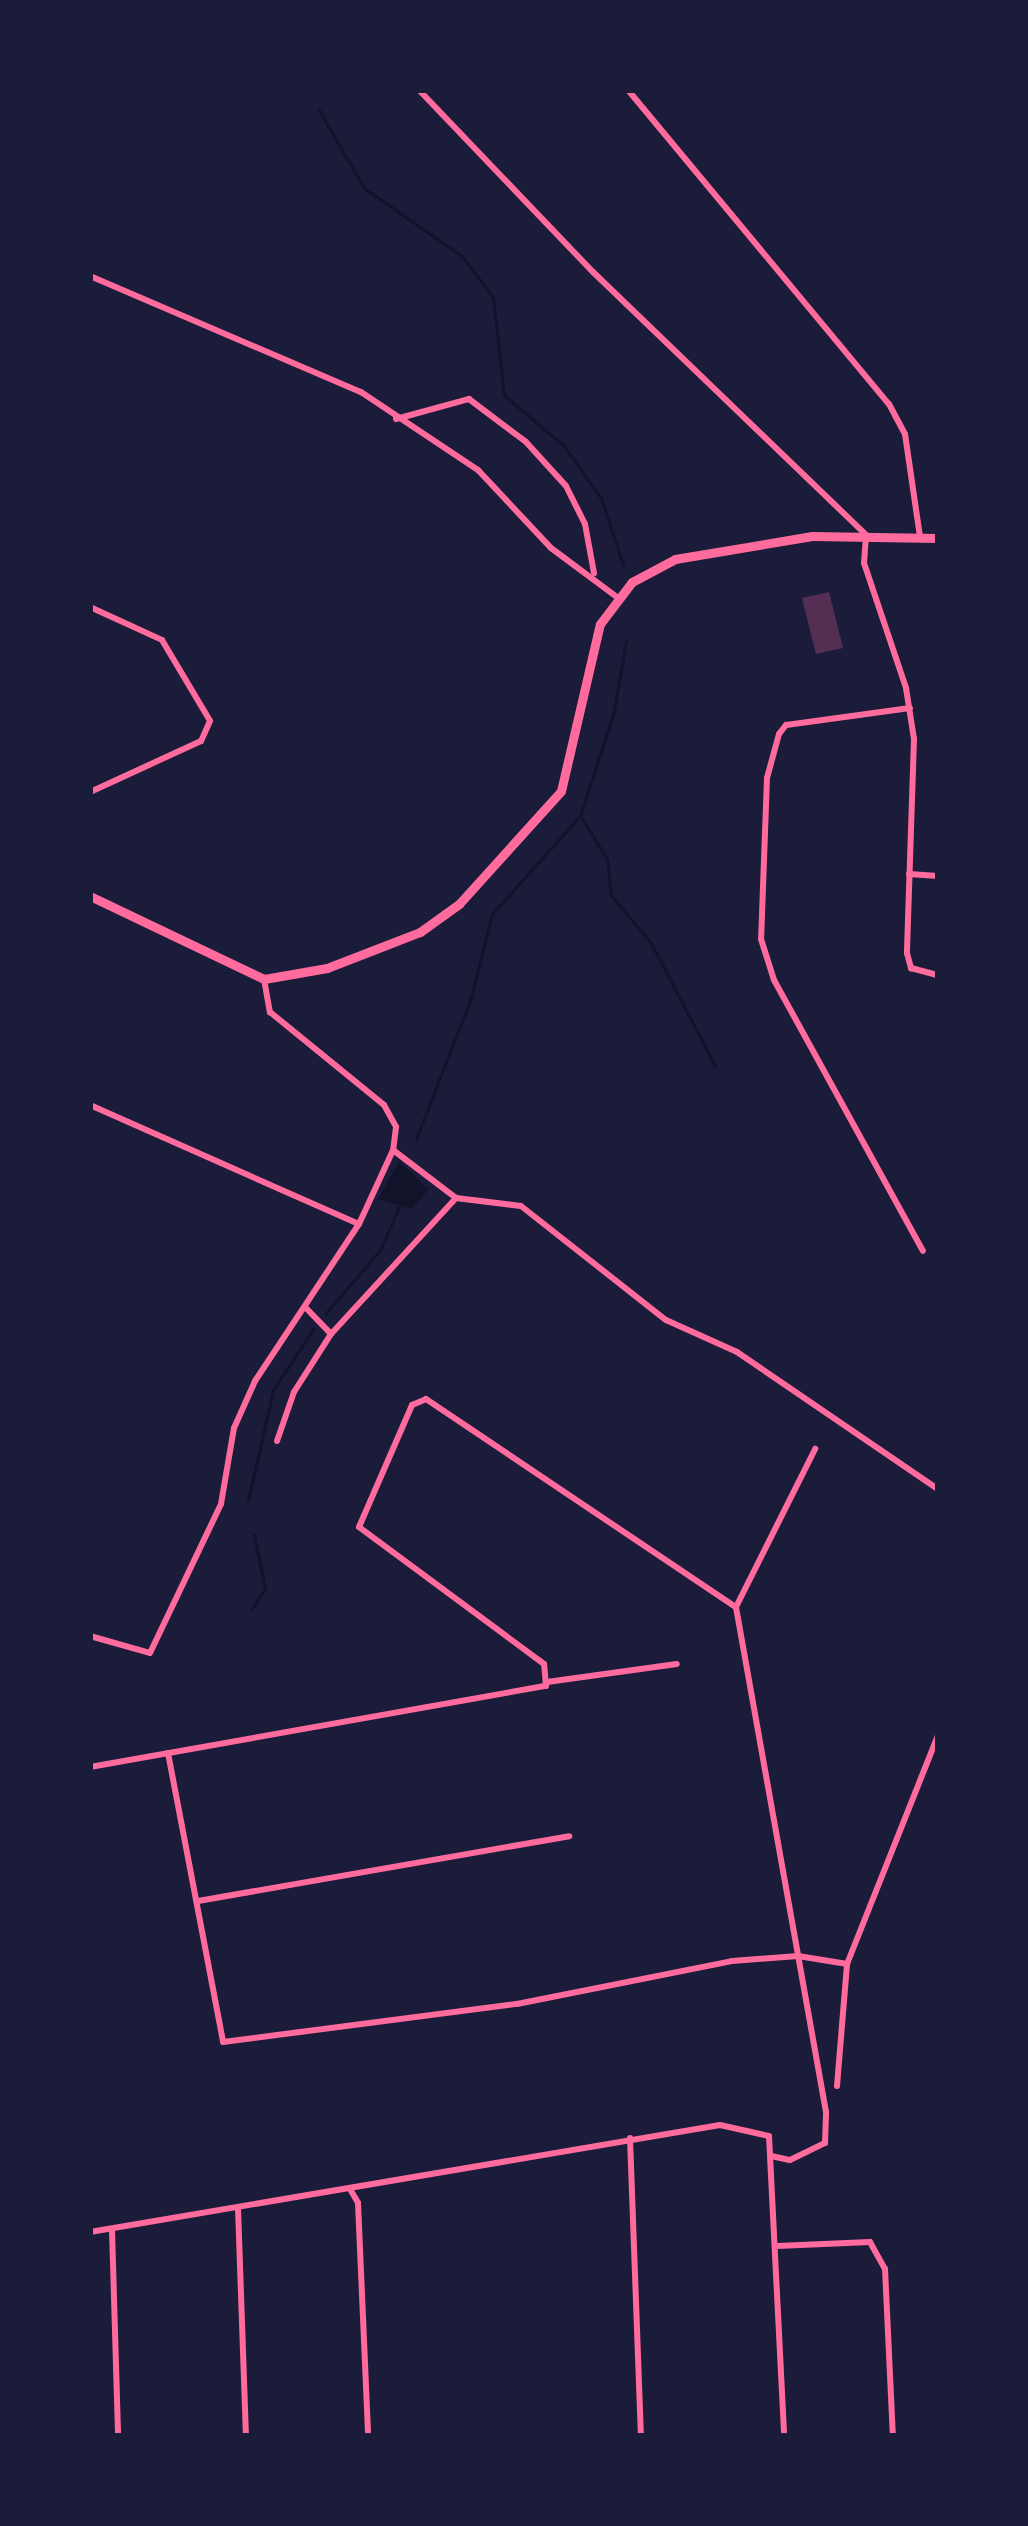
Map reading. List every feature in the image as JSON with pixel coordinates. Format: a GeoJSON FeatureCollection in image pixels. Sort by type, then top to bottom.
{"type":"FeatureCollection","features":[{"type":"Feature","properties":{"kind":"main road"},"geometry":{"type":"LineString","coordinates":[[90,896],[264,979],[328,968],[420,932],[503,860],[561,791],[591,652],[618,598],[675,559],[866,535],[938,538]]}},
{"type":"Feature","properties":{"kind":"street"},"geometry":{"type":"LineString","coordinates":[[419,90],[592,272],[866,535],[878,620],[910,708],[910,968],[938,975]]}},
{"type":"Feature","properties":{"kind":"street"},"geometry":{"type":"LineString","coordinates":[[628,90],[889,404],[905,434],[920,537]]}},
{"type":"Feature","properties":{"kind":"street"},"geometry":{"type":"LineString","coordinates":[[90,276],[317,368],[478,470],[551,548],[594,573],[618,598]]}},
{"type":"Feature","properties":{"kind":"street"},"geometry":{"type":"LineString","coordinates":[[396,419],[469,399],[526,442],[566,486],[585,524],[594,573]]}},
{"type":"Feature","properties":{"kind":"street"},"geometry":{"type":"LineString","coordinates":[[90,607],[162,640],[210,708],[201,741],[90,792]]}},
{"type":"Feature","properties":{"kind":"street"},"geometry":{"type":"LineString","coordinates":[[910,708],[786,725],[779,734],[767,778],[761,939],[774,980],[923,1251]]}},
{"type":"Feature","properties":{"kind":"street"},"geometry":{"type":"LineString","coordinates":[[909,874],[938,875]]}},
{"type":"Feature","properties":{"kind":"street"},"geometry":{"type":"LineString","coordinates":[[90,1636],[150,1653],[221,1504],[233,1428],[359,1224],[393,1150],[396,1127],[384,1105],[270,1012],[264,979]]}},
{"type":"Feature","properties":{"kind":"street"},"geometry":{"type":"LineString","coordinates":[[90,1105],[359,1224]]}},
{"type":"Feature","properties":{"kind":"street"},"geometry":{"type":"LineString","coordinates":[[393,1150],[456,1198],[520,1206],[666,1320],[737,1352],[938,1489]]}},
{"type":"Feature","properties":{"kind":"street"},"geometry":{"type":"LineString","coordinates":[[277,1441],[295,1392],[331,1334],[456,1198]]}},
{"type":"Feature","properties":{"kind":"street"},"geometry":{"type":"LineString","coordinates":[[306,1308],[331,1334]]}},
{"type":"Feature","properties":{"kind":"street"},"geometry":{"type":"LineString","coordinates":[[547,1682],[544,1664],[359,1527],[412,1405],[426,1399],[736,1607]]}},
{"type":"Feature","properties":{"kind":"street"},"geometry":{"type":"LineString","coordinates":[[771,2156],[790,2160],[825,2143],[798,1956],[736,1607],[815,1449]]}},
{"type":"Feature","properties":{"kind":"street"},"geometry":{"type":"LineString","coordinates":[[90,1767],[538,1691],[547,1682],[677,1664]]}},
{"type":"Feature","properties":{"kind":"street"},"geometry":{"type":"LineString","coordinates":[[837,2086],[847,1964],[938,1735]]}},
{"type":"Feature","properties":{"kind":"street"},"geometry":{"type":"LineString","coordinates":[[168,1753],[223,2042],[798,1956],[847,1964]]}},
{"type":"Feature","properties":{"kind":"street"},"geometry":{"type":"LineString","coordinates":[[198,1901],[569,1836]]}},
{"type":"Feature","properties":{"kind":"street"},"geometry":{"type":"LineString","coordinates":[[90,2232],[720,2125],[769,2136],[784,2436]]}},
{"type":"Feature","properties":{"kind":"street"},"geometry":{"type":"LineString","coordinates":[[630,2138],[640,2436]]}},
{"type":"Feature","properties":{"kind":"street"},"geometry":{"type":"LineString","coordinates":[[350,2189],[358,2203],[368,2436]]}},
{"type":"Feature","properties":{"kind":"street"},"geometry":{"type":"LineString","coordinates":[[238,2208],[246,2436]]}},
{"type":"Feature","properties":{"kind":"street"},"geometry":{"type":"LineString","coordinates":[[112,2229],[118,2436]]}},
{"type":"Feature","properties":{"kind":"street"},"geometry":{"type":"LineString","coordinates":[[777,2246],[870,2242],[885,2269],[893,2436]]}},
{"type":"Feature","properties":{"kind":"shaded area"},"geometry":{"type":"Polygon","coordinates":[[[399,1162],[429,1189],[412,1209],[378,1199],[399,1162]]]}},
{"type":"Feature","properties":{"kind":"building"},"geometry":{"type":"Polygon","coordinates":[[[829,592],[843,648],[816,654],[802,598],[829,592]]]}},
{"type":"Feature","properties":{"kind":"waterway"},"geometry":{"type":"LineString","coordinates":[[319,110],[364,188],[462,256],[493,297],[504,395],[564,446],[601,498],[623,565]]}},
{"type":"Feature","properties":{"kind":"waterway"},"geometry":{"type":"LineString","coordinates":[[416,1139],[471,998],[492,914],[580,816],[613,715],[626,641]]}},
{"type":"Feature","properties":{"kind":"waterway"},"geometry":{"type":"LineString","coordinates":[[582,819],[607,859],[611,895],[651,943],[715,1066]]}},
{"type":"Feature","properties":{"kind":"waterway"},"geometry":{"type":"LineString","coordinates":[[326,1313],[380,1250],[399,1207]]}},
{"type":"Feature","properties":{"kind":"waterway"},"geometry":{"type":"LineString","coordinates":[[248,1501],[273,1390],[314,1328]]}},
{"type":"Feature","properties":{"kind":"waterway"},"geometry":{"type":"LineString","coordinates":[[252,1609],[265,1588],[254,1535]]}}]}
